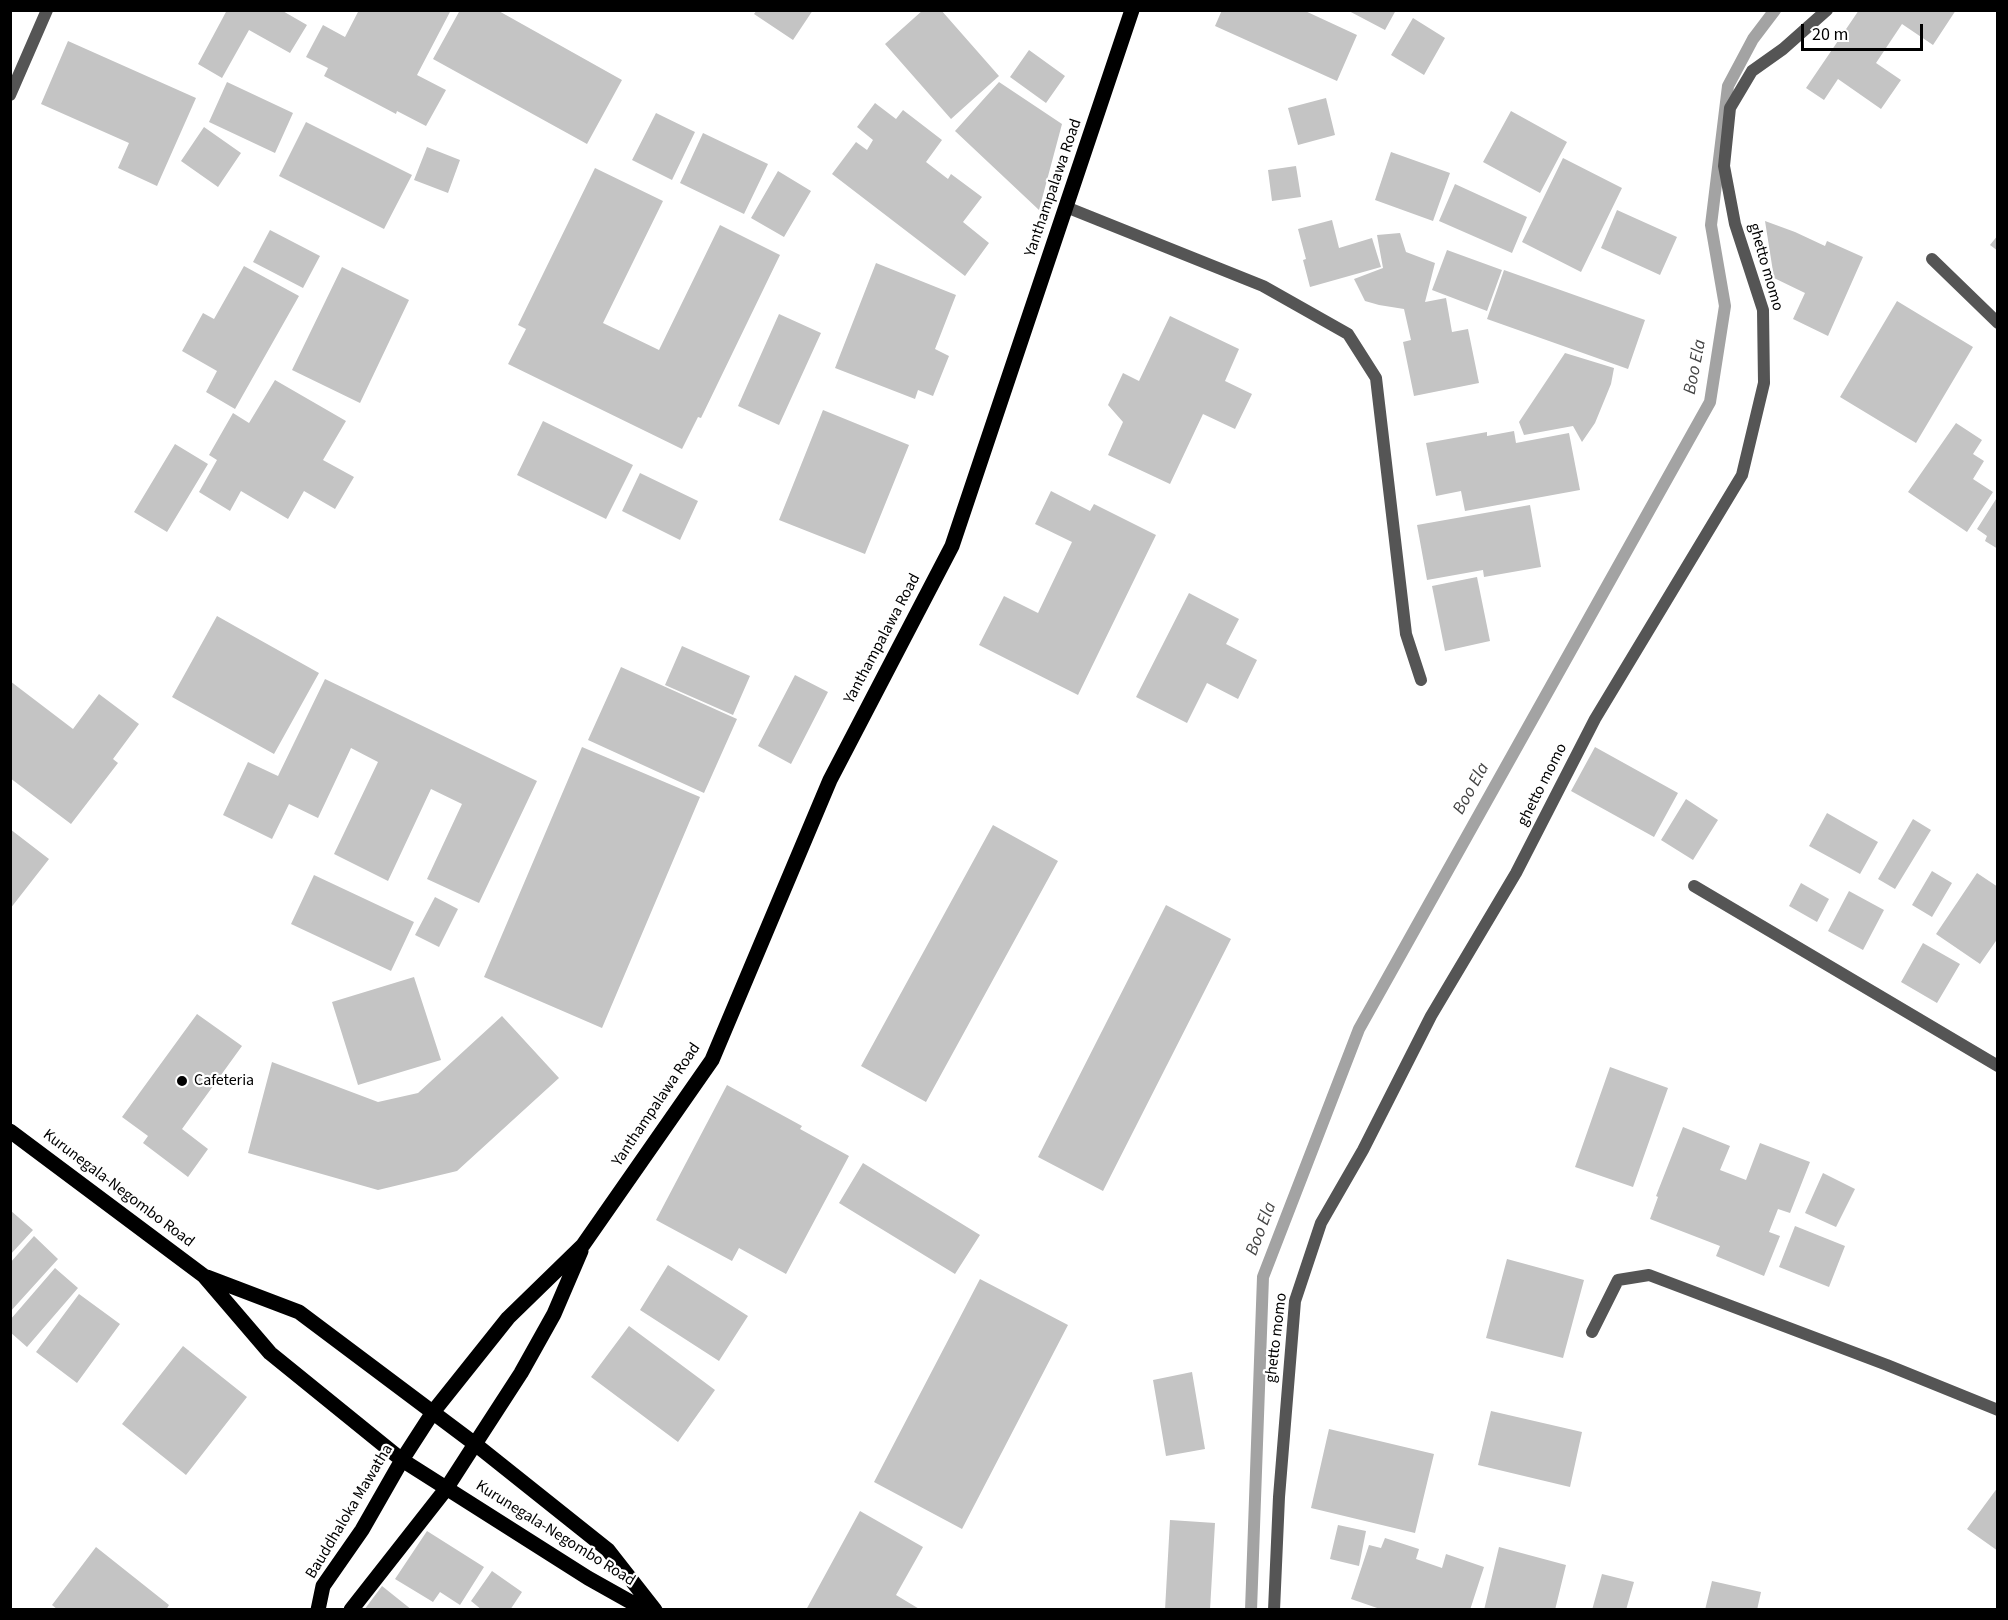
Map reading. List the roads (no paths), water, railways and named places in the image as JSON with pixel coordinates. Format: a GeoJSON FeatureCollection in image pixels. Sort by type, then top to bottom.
{"type":"FeatureCollection","features":[{"type":"Feature","properties":{"kind":"main road","name":"Yanthampalawa Road"},"geometry":{"type":"LineString","coordinates":[[418,1436],[434,1412],[508,1318],[583,1245],[712,1060],[830,780],[952,546],[1132,10]]}},
{"type":"Feature","properties":{"kind":"main road","name":"Kurunegala-Negombo Road"},"geometry":{"type":"LineString","coordinates":[[10,1131],[204,1276],[270,1353],[402,1460],[588,1578],[645,1610]]}},
{"type":"Feature","properties":{"kind":"main road","name":"Yanthampalawa Road"},"geometry":{"type":"LineString","coordinates":[[446,1489],[555,1314],[583,1245]]}},
{"type":"Feature","properties":{"kind":"main road","name":"Kurunegala-Negombo Road"},"geometry":{"type":"LineString","coordinates":[[204,1276],[299,1312],[434,1412],[608,1550],[655,1610]]}},
{"type":"Feature","properties":{"kind":"main road","name":"Bauddhaloka Mawatha"},"geometry":{"type":"LineString","coordinates":[[318,1610],[323,1586],[362,1530],[418,1436]]}},
{"type":"Feature","properties":{"kind":"main road"},"geometry":{"type":"LineString","coordinates":[[351,1610],[446,1489]]}},
{"type":"Feature","properties":{"kind":"street"},"geometry":{"type":"LineString","coordinates":[[10,95],[47,10]]}},
{"type":"Feature","properties":{"kind":"street","name":"ghetto momo"},"geometry":{"type":"LineString","coordinates":[[1274,1610],[1279,1497],[1295,1301],[1321,1223],[1363,1150],[1431,1016],[1516,873],[1595,719],[1742,475],[1764,382],[1763,310],[1735,224],[1724,166],[1730,108],[1752,71],[1783,49],[1827,10]]}},
{"type":"Feature","properties":{"kind":"street"},"geometry":{"type":"LineString","coordinates":[[1066,207],[1263,286],[1348,334],[1376,378],[1406,634],[1421,680]]}},
{"type":"Feature","properties":{"kind":"street"},"geometry":{"type":"LineString","coordinates":[[1932,259],[1998,323]]}},
{"type":"Feature","properties":{"kind":"street"},"geometry":{"type":"LineString","coordinates":[[1694,886],[1998,1066]]}},
{"type":"Feature","properties":{"kind":"street"},"geometry":{"type":"LineString","coordinates":[[1592,1332],[1618,1280],[1649,1275],[1998,1410]]}},
{"type":"Feature","properties":{"kind":"waterway","name":"Boo Ela"},"geometry":{"type":"LineString","coordinates":[[1251,1610],[1263,1277],[1359,1029],[1710,402],[1725,306],[1711,225],[1728,86],[1753,39],[1775,10]]}},
{"type":"Feature","properties":{"kind":"place","name":"Cafeteria"},"geometry":{"type":"Point","coordinates":[182,1081]}}]}
